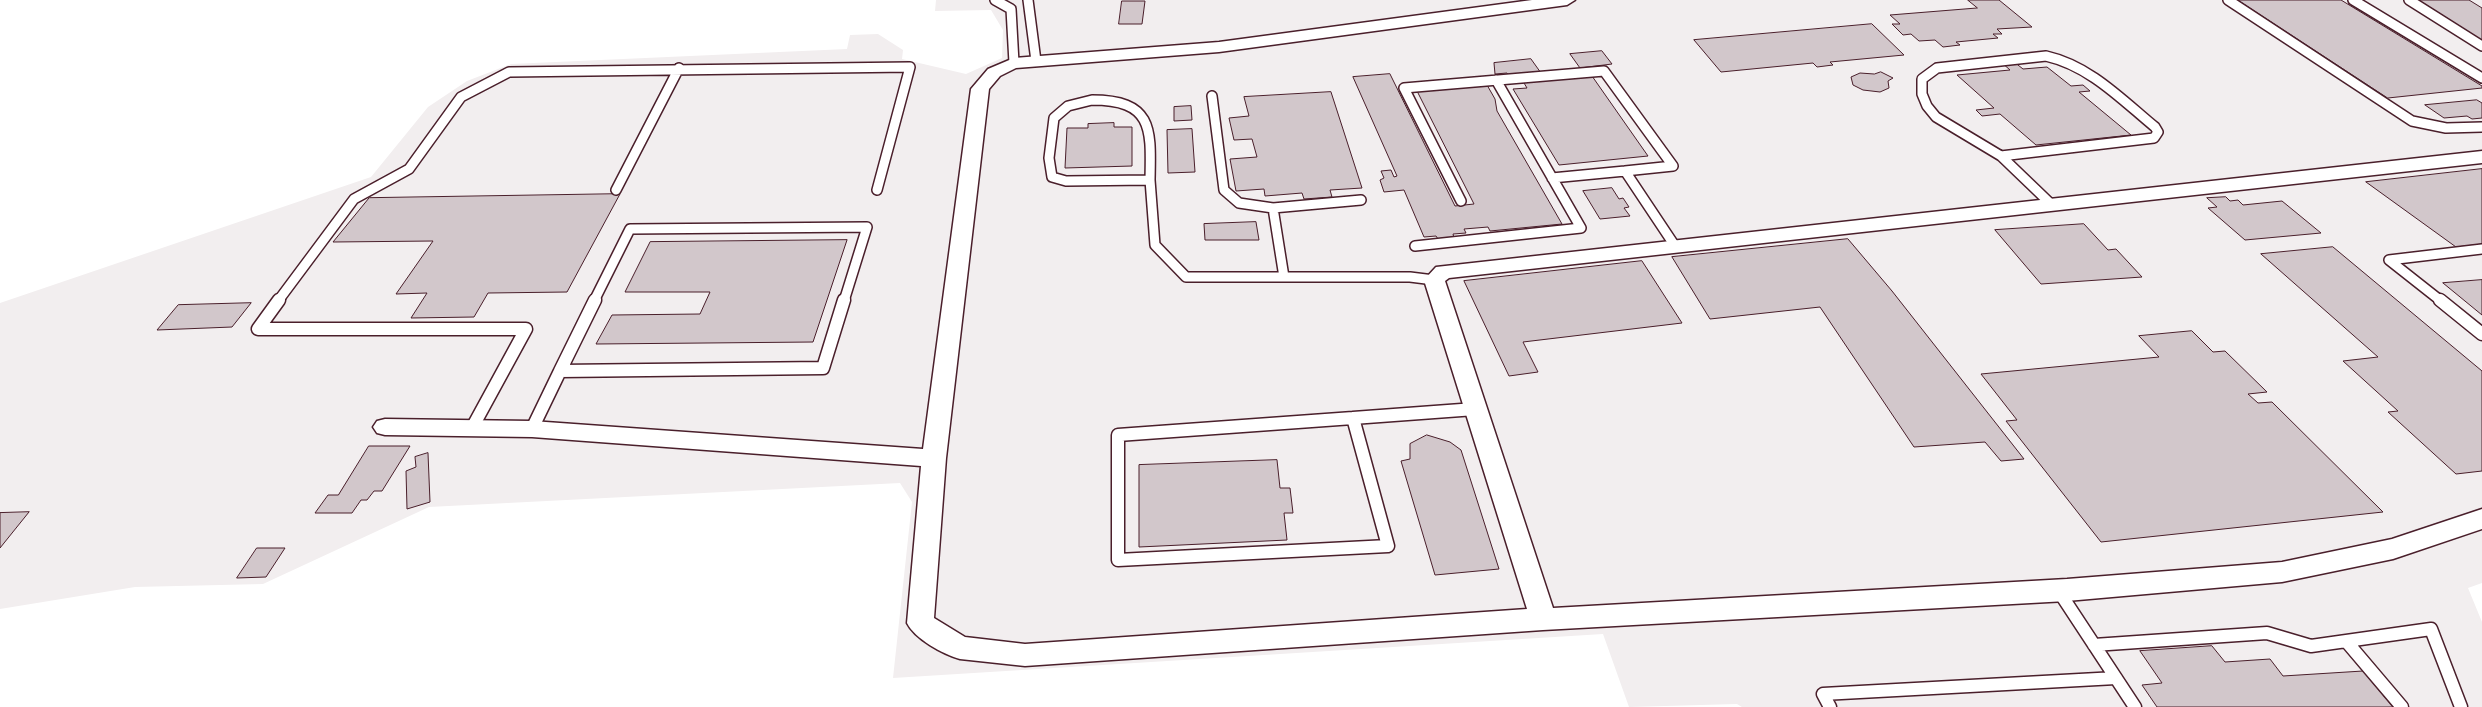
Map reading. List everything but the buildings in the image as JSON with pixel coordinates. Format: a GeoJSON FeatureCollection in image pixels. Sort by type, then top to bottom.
{"type":"FeatureCollection","features":[{"type":"Feature","properties":{"kind":"street"},"geometry":{"type":"LineString","coordinates":[[1567,0],[1219,47],[1025,62],[1001,67],[988,76],[980,89],[934,458],[920,623],[960,648],[1025,655],[1543,619],[2058,590],[2282,572],[2393,549],[2482,519]]}},
{"type":"Feature","properties":{"kind":"street"},"geometry":{"type":"LineString","coordinates":[[1543,619],[1434,280],[1443,272],[2482,157]]}},
{"type":"Feature","properties":{"kind":"street"},"geometry":{"type":"LineString","coordinates":[[385,427],[532,429],[934,458]]}},
{"type":"Feature","properties":{"kind":"lane"},"geometry":{"type":"LineString","coordinates":[[995,0],[1011,9],[1025,62]]}},
{"type":"Feature","properties":{"kind":"lane"},"geometry":{"type":"LineString","coordinates":[[1025,62],[1028,0]]}},
{"type":"Feature","properties":{"kind":"lane"},"geometry":{"type":"LineString","coordinates":[[2228,0],[2412,121],[2430,128],[2449,130],[2482,127]]}},
{"type":"Feature","properties":{"kind":"lane"},"geometry":{"type":"LineString","coordinates":[[2353,0],[2482,78]]}},
{"type":"Feature","properties":{"kind":"lane"},"geometry":{"type":"LineString","coordinates":[[2409,0],[2482,46]]}},
{"type":"Feature","properties":{"kind":"lane"},"geometry":{"type":"LineString","coordinates":[[2000,156],[2145,140],[2154,138],[2158,132],[2155,126],[2085,72],[2060,58],[2046,56],[1937,68],[1922,78],[1919,90],[1923,101],[1934,114],[1950,127],[2000,156],[2052,204]]}},
{"type":"Feature","properties":{"kind":"lane"},"geometry":{"type":"LineString","coordinates":[[472,428],[526,330],[258,329],[354,199],[409,169],[461,97],[509,72],[679,68],[910,67],[877,190]]}},
{"type":"Feature","properties":{"kind":"lane"},"geometry":{"type":"LineString","coordinates":[[616,190],[679,68]]}},
{"type":"Feature","properties":{"kind":"lane"},"geometry":{"type":"LineString","coordinates":[[1461,201],[1404,88],[1604,71],[1673,166],[1552,178]]}},
{"type":"Feature","properties":{"kind":"lane"},"geometry":{"type":"LineString","coordinates":[[1415,246],[1581,228],[1496,80]]}},
{"type":"Feature","properties":{"kind":"lane"},"geometry":{"type":"LineString","coordinates":[[1212,96],[1224,190],[1229,198],[1248,206],[1273,208],[1361,200]]}},
{"type":"Feature","properties":{"kind":"lane"},"geometry":{"type":"LineString","coordinates":[[1150,180],[1066,181],[1052,177],[1048,170],[1053,121],[1060,111],[1075,103],[1116,100],[1131,106],[1145,118],[1149,128],[1150,180],[1155,245],[1186,277],[1410,277],[1434,280]]}},
{"type":"Feature","properties":{"kind":"lane"},"geometry":{"type":"LineString","coordinates":[[1625,171],[1675,246]]}},
{"type":"Feature","properties":{"kind":"lane"},"geometry":{"type":"LineString","coordinates":[[1273,208],[1284,277]]}},
{"type":"Feature","properties":{"kind":"lane"},"geometry":{"type":"LineString","coordinates":[[532,429],[560,371],[630,229],[867,227],[823,368],[560,371]]}},
{"type":"Feature","properties":{"kind":"lane"},"geometry":{"type":"LineString","coordinates":[[2482,250],[2389,260],[2482,334]]}},
{"type":"Feature","properties":{"kind":"lane"},"geometry":{"type":"LineString","coordinates":[[1353,417],[1388,546],[1118,560],[1118,434],[1353,417],[1476,409]]}},
{"type":"Feature","properties":{"kind":"lane"},"geometry":{"type":"LineString","coordinates":[[2058,590],[2135,707]]}},
{"type":"Feature","properties":{"kind":"lane"},"geometry":{"type":"LineString","coordinates":[[2094,645],[2267,633],[2311,646],[2431,629],[2461,707]]}},
{"type":"Feature","properties":{"kind":"lane"},"geometry":{"type":"LineString","coordinates":[[2346,641],[2402,707]]}},
{"type":"Feature","properties":{"kind":"lane"},"geometry":{"type":"LineString","coordinates":[[1830,707],[1823,694],[2116,678]]}},
{"type":"Feature","properties":{"kind":"shaded area"},"geometry":{"type":"Polygon","coordinates":[[[936,0],[2482,0],[2482,583],[2468,588],[2482,622],[2482,707],[1742,707],[1737,704],[1629,707],[1603,634],[893,678],[912,502],[900,483],[429,507],[263,584],[135,587],[0,609],[0,303],[371,177],[428,107],[467,81],[511,64],[847,49],[850,35],[878,34],[903,50],[902,59],[966,74],[1002,58],[1003,30],[991,10],[935,11],[936,0]]]}}]}
